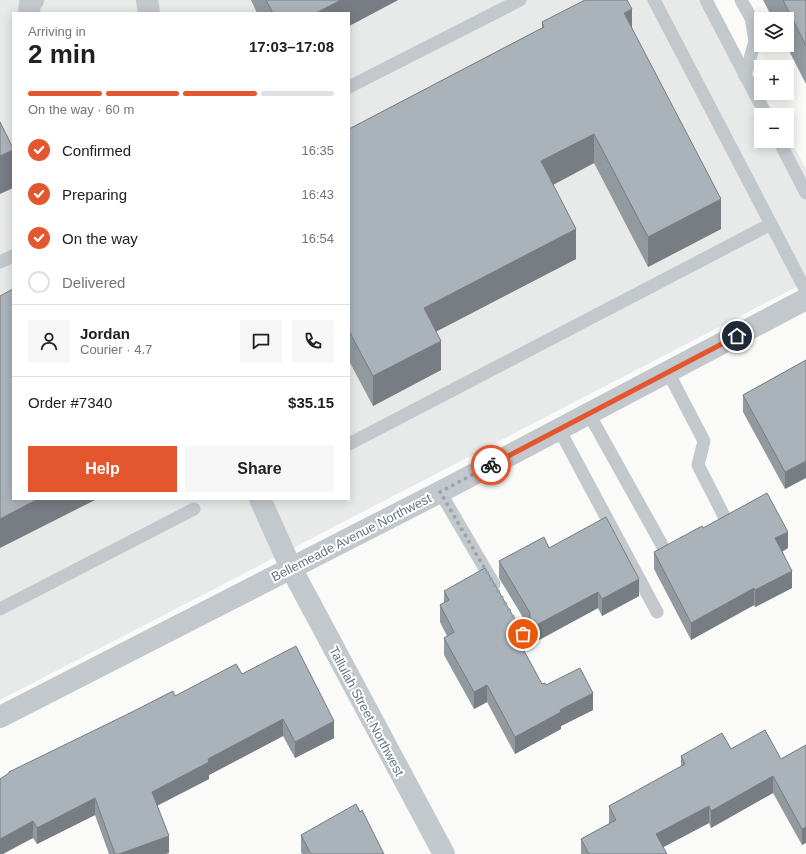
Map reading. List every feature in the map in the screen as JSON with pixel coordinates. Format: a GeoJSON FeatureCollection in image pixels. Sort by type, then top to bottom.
{"type":"FeatureCollection","features":[{"type":"Feature","properties":{"kind":"street"},"geometry":{"type":"LineString","coordinates":[[29,12],[30,4],[33,0]]}},
{"type":"Feature","properties":{"kind":"street"},"geometry":{"type":"LineString","coordinates":[[147,0],[150,12]]}},
{"type":"Feature","properties":{"kind":"street","name":"Bellemeade Avenue Northwest"},"geometry":{"type":"LineString","coordinates":[[0,717],[440,492],[806,299]]}},
{"type":"Feature","properties":{"kind":"street","name":"Tallulah Street Northwest"},"geometry":{"type":"LineString","coordinates":[[260,500],[291,568],[444,854]]}},
{"type":"Feature","properties":{"kind":"lane"},"geometry":{"type":"LineString","coordinates":[[350,86],[520,0]]}},
{"type":"Feature","properties":{"kind":"lane"},"geometry":{"type":"LineString","coordinates":[[654,0],[806,291]]}},
{"type":"Feature","properties":{"kind":"lane"},"geometry":{"type":"LineString","coordinates":[[706,0],[762,108]]}},
{"type":"Feature","properties":{"kind":"lane"},"geometry":{"type":"LineString","coordinates":[[741,0],[751,18],[756,41],[745,76]]}},
{"type":"Feature","properties":{"kind":"lane"},"geometry":{"type":"LineString","coordinates":[[783,148],[806,193]]}},
{"type":"Feature","properties":{"kind":"lane"},"geometry":{"type":"LineString","coordinates":[[350,443],[771,224]]}},
{"type":"Feature","properties":{"kind":"lane"},"geometry":{"type":"LineString","coordinates":[[0,262],[12,256]]}},
{"type":"Feature","properties":{"kind":"lane"},"geometry":{"type":"LineString","coordinates":[[668,372],[704,441],[698,465],[724,516]]}},
{"type":"Feature","properties":{"kind":"lane"},"geometry":{"type":"LineString","coordinates":[[589,414],[662,545]]}},
{"type":"Feature","properties":{"kind":"lane"},"geometry":{"type":"LineString","coordinates":[[559,429],[657,612]]}},
{"type":"Feature","properties":{"kind":"lane"},"geometry":{"type":"LineString","coordinates":[[440,492],[499,593]]}},
{"type":"Feature","properties":{"kind":"lane"},"geometry":{"type":"LineString","coordinates":[[0,609],[194,509]]}},
{"type":"Feature","properties":{"kind":"shaded area"},"geometry":{"type":"Polygon","coordinates":[[[0,0],[709,0],[754,78],[754,100],[767,100],[771,108],[754,108],[754,148],[794,147],[806,168],[806,282],[0,700],[0,0]]]}},
{"type":"Feature","properties":{"kind":"building"},"geometry":{"type":"Polygon","coordinates":[[[266,0],[341,0],[318,12],[272,12],[266,0]]]}},
{"type":"Feature","properties":{"kind":"building"},"geometry":{"type":"Polygon","coordinates":[[[585,0],[627,0],[632,9],[624,13],[721,199],[648,237],[594,134],[541,161],[576,229],[424,308],[441,341],[373,376],[350,333],[350,128],[544,27],[542,22],[585,0]]]}},
{"type":"Feature","properties":{"kind":"building"},"geometry":{"type":"Polygon","coordinates":[[[783,0],[806,0],[806,46],[794,22],[794,12],[789,12],[783,0]]]}},
{"type":"Feature","properties":{"kind":"building"},"geometry":{"type":"Polygon","coordinates":[[[0,122],[12,146],[12,150],[0,156],[0,122]]]}},
{"type":"Feature","properties":{"kind":"building"},"geometry":{"type":"Polygon","coordinates":[[[12,290],[12,500],[36,500],[0,519],[0,296],[12,290]]]}},
{"type":"Feature","properties":{"kind":"building"},"geometry":{"type":"Polygon","coordinates":[[[806,360],[806,461],[785,472],[743,395],[806,360]]]}},
{"type":"Feature","properties":{"kind":"building"},"geometry":{"type":"Polygon","coordinates":[[[767,493],[788,532],[775,538],[792,571],[755,590],[754,588],[691,623],[654,552],[702,526],[703,528],[767,493]]]}},
{"type":"Feature","properties":{"kind":"building"},"geometry":{"type":"Polygon","coordinates":[[[606,517],[639,579],[602,599],[598,592],[516,636],[542,684],[545,683],[546,685],[580,668],[593,693],[560,710],[561,712],[515,737],[487,685],[474,692],[444,638],[454,632],[440,605],[449,600],[444,591],[485,568],[516,621],[519,624],[527,624],[530,621],[530,613],[499,561],[544,537],[549,548],[606,517]]]}},
{"type":"Feature","properties":{"kind":"building"},"geometry":{"type":"Polygon","coordinates":[[[296,646],[334,721],[295,742],[283,719],[208,759],[209,762],[152,792],[169,836],[119,854],[115,854],[95,798],[37,828],[33,821],[0,839],[0,779],[9,772],[173,691],[175,696],[236,664],[242,674],[296,646]]]}},
{"type":"Feature","properties":{"kind":"building"},"geometry":{"type":"Polygon","coordinates":[[[765,730],[781,759],[806,745],[806,827],[802,829],[773,776],[711,811],[709,806],[656,834],[667,854],[589,854],[581,839],[616,820],[609,806],[685,764],[681,756],[722,733],[731,749],[765,730]]]}},
{"type":"Feature","properties":{"kind":"building"},"geometry":{"type":"Polygon","coordinates":[[[356,804],[360,812],[362,810],[384,854],[311,854],[301,835],[356,804]]]}},
{"type":"Feature","properties":{"kind":"way so far"},"geometry":{"type":"LineString","coordinates":[[491,465],[440,492],[523,634]]}},
{"type":"Feature","properties":{"kind":"route"},"geometry":{"type":"LineString","coordinates":[[491,465],[737,336]]}}]}
